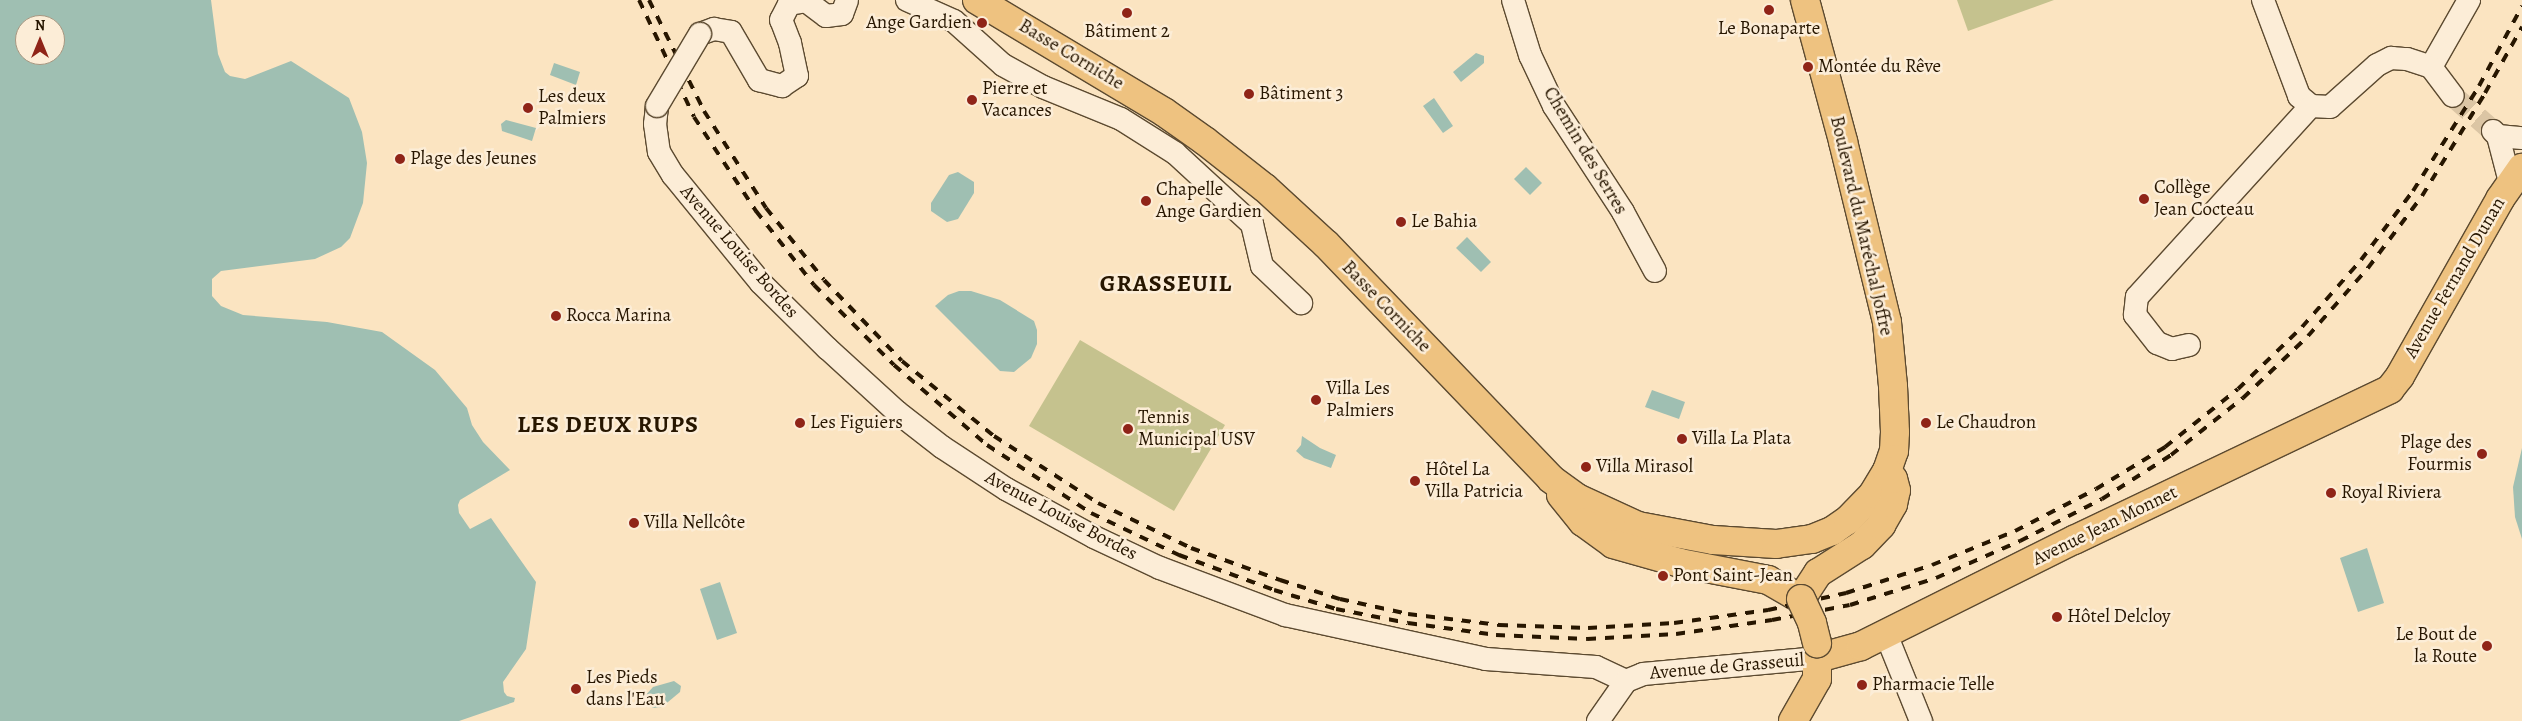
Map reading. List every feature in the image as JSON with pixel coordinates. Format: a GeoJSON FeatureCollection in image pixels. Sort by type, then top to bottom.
{"type":"FeatureCollection","features":[{"type":"Feature","properties":{"kind":"main road","name":"Basse Corniche"},"geometry":{"type":"LineString","coordinates":[[977,0],[1140,96],[1206,141],[1265,188],[1326,244],[1551,479],[1577,498],[1638,526],[1713,540],[1751,544],[1776,544],[1812,539]]}},
{"type":"Feature","properties":{"kind":"main road","name":"Boulevard du Maréchal Joffre"},"geometry":{"type":"LineString","coordinates":[[1805,0],[1843,141],[1886,322],[1894,386],[1895,432],[1894,451],[1887,472],[1873,494],[1848,520],[1832,531],[1812,539]]}},
{"type":"Feature","properties":{"kind":"main road","name":"Avenue Fernand Dunan"},"geometry":{"type":"LineString","coordinates":[[2390,389],[2400,376],[2516,175]]}},
{"type":"Feature","properties":{"kind":"main road","name":"Avenue Jean Monnet"},"geometry":{"type":"LineString","coordinates":[[1817,651],[1861,646],[2092,531],[2390,389]]}},
{"type":"Feature","properties":{"kind":"main road"},"geometry":{"type":"LineString","coordinates":[[1799,591],[1818,573],[1862,545],[1881,525],[1893,504],[1896,490],[1893,480],[1887,472]]}},
{"type":"Feature","properties":{"kind":"main road"},"geometry":{"type":"LineString","coordinates":[[1551,479],[1565,502],[1598,535],[1613,544],[1648,555],[1768,580],[1799,591],[1812,623],[1817,651],[1817,679],[1793,721]]}},
{"type":"Feature","properties":{"kind":"main road"},"geometry":{"type":"LineString","coordinates":[[1638,526],[1638,541],[1648,555]]}},
{"type":"Feature","properties":{"kind":"street","name":"Avenue Louise Bordes"},"geometry":{"type":"LineString","coordinates":[[846,0],[842,14],[826,16],[806,1],[789,4],[781,20],[790,43],[797,76],[782,86],[759,80],[731,32],[714,29],[700,34],[657,106],[655,124],[659,152],[673,175],[761,283],[896,412],[942,448],[1006,489],[1094,537],[1160,568],[1285,615],[1486,659],[1596,667],[1626,681]]}},
{"type":"Feature","properties":{"kind":"street"},"geometry":{"type":"LineString","coordinates":[[907,0],[954,21],[1003,65],[1043,87],[1121,119],[1175,153],[1252,224],[1262,266],[1301,303]]}},
{"type":"Feature","properties":{"kind":"street","name":"Chemin des Serres"},"geometry":{"type":"LineString","coordinates":[[1513,0],[1530,55],[1554,106],[1623,212],[1655,271]]}},
{"type":"Feature","properties":{"kind":"street"},"geometry":{"type":"LineString","coordinates":[[2263,0],[2299,96],[2311,106],[2330,107],[2377,65],[2391,58],[2407,59],[2431,67],[2453,96]]}},
{"type":"Feature","properties":{"kind":"street"},"geometry":{"type":"LineString","coordinates":[[2431,67],[2469,0]]}},
{"type":"Feature","properties":{"kind":"street"},"geometry":{"type":"LineString","coordinates":[[2189,345],[2172,349],[2157,343],[2135,315],[2137,297],[2311,106]]}},
{"type":"Feature","properties":{"kind":"street"},"geometry":{"type":"LineString","coordinates":[[2516,175],[2495,133],[2522,138]]}},
{"type":"Feature","properties":{"kind":"street"},"geometry":{"type":"LineString","coordinates":[[1886,634],[1921,721]]}},
{"type":"Feature","properties":{"kind":"street","name":"Avenue de Grasseuil"},"geometry":{"type":"LineString","coordinates":[[1598,721],[1626,681],[1643,674],[1817,651]]}},
{"type":"Feature","properties":{"kind":"shaded area"},"geometry":{"type":"Polygon","coordinates":[[[0,0],[211,0],[218,54],[225,72],[230,76],[245,79],[291,61],[349,98],[362,132],[367,163],[363,203],[350,238],[341,247],[315,259],[221,271],[212,279],[212,296],[221,306],[243,315],[327,322],[382,332],[435,370],[467,408],[472,425],[483,442],[510,470],[460,500],[458,505],[459,513],[470,529],[491,518],[536,582],[526,649],[503,682],[504,692],[507,696],[515,698],[514,702],[459,721],[0,721],[0,0]]]}},
{"type":"Feature","properties":{"kind":"shaded area"},"geometry":{"type":"Polygon","coordinates":[[[1957,0],[2054,0],[1968,31],[1957,0]]]}},
{"type":"Feature","properties":{"kind":"shaded area"},"geometry":{"type":"Polygon","coordinates":[[[1476,53],[1484,56],[1484,63],[1461,82],[1453,72],[1476,53]]]}},
{"type":"Feature","properties":{"kind":"shaded area"},"geometry":{"type":"Polygon","coordinates":[[[554,63],[580,72],[576,85],[550,75],[554,63]]]}},
{"type":"Feature","properties":{"kind":"shaded area"},"geometry":{"type":"Polygon","coordinates":[[[1434,98],[1453,126],[1443,133],[1423,106],[1434,98]]]}},
{"type":"Feature","properties":{"kind":"shaded area"},"geometry":{"type":"Polygon","coordinates":[[[506,120],[536,128],[532,141],[502,131],[501,124],[506,120]]]}},
{"type":"Feature","properties":{"kind":"shaded area"},"geometry":{"type":"Polygon","coordinates":[[[1526,167],[1542,183],[1530,195],[1514,179],[1526,167]]]}},
{"type":"Feature","properties":{"kind":"shaded area"},"geometry":{"type":"Polygon","coordinates":[[[958,172],[974,182],[974,193],[958,219],[947,222],[931,211],[931,203],[949,175],[958,172]]]}},
{"type":"Feature","properties":{"kind":"shaded area"},"geometry":{"type":"Polygon","coordinates":[[[1467,237],[1491,262],[1481,272],[1456,248],[1467,237]]]}},
{"type":"Feature","properties":{"kind":"shaded area"},"geometry":{"type":"Polygon","coordinates":[[[959,291],[971,291],[1000,300],[1034,321],[1037,330],[1037,344],[1031,358],[1014,372],[1000,371],[935,306],[948,295],[959,291]]]}},
{"type":"Feature","properties":{"kind":"shaded area"},"geometry":{"type":"Polygon","coordinates":[[[1080,340],[1225,425],[1174,511],[1029,426],[1080,340]]]}},
{"type":"Feature","properties":{"kind":"shaded area"},"geometry":{"type":"Polygon","coordinates":[[[1652,390],[1685,402],[1679,419],[1645,407],[1652,390]]]}},
{"type":"Feature","properties":{"kind":"shaded area"},"geometry":{"type":"Polygon","coordinates":[[[1302,436],[1320,448],[1336,455],[1331,468],[1304,458],[1296,451],[1301,445],[1302,436]]]}},
{"type":"Feature","properties":{"kind":"shaded area"},"geometry":{"type":"Polygon","coordinates":[[[2522,448],[2522,539],[2515,517],[2513,487],[2522,448]]]}},
{"type":"Feature","properties":{"kind":"shaded area"},"geometry":{"type":"Polygon","coordinates":[[[2367,548],[2384,603],[2358,612],[2340,558],[2367,548]]]}},
{"type":"Feature","properties":{"kind":"shaded area"},"geometry":{"type":"Polygon","coordinates":[[[720,582],[737,633],[717,640],[700,589],[720,582]]]}},
{"type":"Feature","properties":{"kind":"shaded area"},"geometry":{"type":"Polygon","coordinates":[[[674,681],[681,686],[680,692],[662,707],[653,708],[644,701],[645,696],[653,687],[674,681]]]}},
{"type":"Feature","properties":{"kind":"tunnel"},"geometry":{"type":"LineString","coordinates":[[2453,96],[2493,131]]}},
{"type":"Feature","properties":{"kind":"railway"},"geometry":{"type":"LineString","coordinates":[[639,0],[694,117],[756,211],[814,285],[894,365],[987,445],[1091,513],[1179,555],[1274,590],[1336,609],[1408,623],[1496,635],[1587,639],[1676,634],[1772,620],[1850,605],[1936,578],[2020,541],[2102,499],[2171,455],[2243,398],[2308,336],[2368,268],[2422,196],[2485,93],[2522,27]]}},
{"type":"Feature","properties":{"kind":"railway"},"geometry":{"type":"LineString","coordinates":[[649,0],[704,111],[766,208],[824,280],[902,361],[994,436],[1098,503],[1191,548],[1280,580],[1340,599],[1408,614],[1499,625],[1588,628],[1674,623],[1768,610],[1846,593],[1932,565],[2015,531],[2096,489],[2165,447],[2238,389],[2302,327],[2361,260],[2413,191],[2479,86],[2522,6]]}},
{"type":"Feature","properties":{"kind":"place","name":"Le Bonaparte"},"geometry":{"type":"Point","coordinates":[1769,10]}},
{"type":"Feature","properties":{"kind":"place","name":"Bâtiment 2"},"geometry":{"type":"Point","coordinates":[1127,13]}},
{"type":"Feature","properties":{"kind":"place","name":"Ange Gardien"},"geometry":{"type":"Point","coordinates":[982,23]}},
{"type":"Feature","properties":{"kind":"place","name":"Montée du Rêve"},"geometry":{"type":"Point","coordinates":[1808,67]}},
{"type":"Feature","properties":{"kind":"place","name":"Bâtiment 3"},"geometry":{"type":"Point","coordinates":[1249,94]}},
{"type":"Feature","properties":{"kind":"place","name":"Pierre et Vacances"},"geometry":{"type":"Point","coordinates":[972,100]}},
{"type":"Feature","properties":{"kind":"place","name":"Les deux Palmiers"},"geometry":{"type":"Point","coordinates":[528,108]}},
{"type":"Feature","properties":{"kind":"place","name":"Plage des Jeunes"},"geometry":{"type":"Point","coordinates":[400,159]}},
{"type":"Feature","properties":{"kind":"place","name":"Collège Jean Cocteau"},"geometry":{"type":"Point","coordinates":[2144,199]}},
{"type":"Feature","properties":{"kind":"place","name":"Chapelle Ange Gardien"},"geometry":{"type":"Point","coordinates":[1146,201]}},
{"type":"Feature","properties":{"kind":"place","name":"Le Bahia"},"geometry":{"type":"Point","coordinates":[1401,222]}},
{"type":"Feature","properties":{"kind":"place","name":"Rocca Marina"},"geometry":{"type":"Point","coordinates":[556,316]}},
{"type":"Feature","properties":{"kind":"place","name":"Villa Les Palmiers"},"geometry":{"type":"Point","coordinates":[1316,400]}},
{"type":"Feature","properties":{"kind":"place","name":"Les Figuiers"},"geometry":{"type":"Point","coordinates":[800,423]}},
{"type":"Feature","properties":{"kind":"place","name":"Le Chaudron"},"geometry":{"type":"Point","coordinates":[1926,423]}},
{"type":"Feature","properties":{"kind":"place","name":"Tennis Municipal USV"},"geometry":{"type":"Point","coordinates":[1128,429]}},
{"type":"Feature","properties":{"kind":"place","name":"Villa La Plata"},"geometry":{"type":"Point","coordinates":[1682,439]}},
{"type":"Feature","properties":{"kind":"place","name":"Plage des Fourmis"},"geometry":{"type":"Point","coordinates":[2482,454]}},
{"type":"Feature","properties":{"kind":"place","name":"Villa Mirasol"},"geometry":{"type":"Point","coordinates":[1586,467]}},
{"type":"Feature","properties":{"kind":"place","name":"Hôtel La Villa Patricia"},"geometry":{"type":"Point","coordinates":[1415,481]}},
{"type":"Feature","properties":{"kind":"place","name":"Royal Riviera"},"geometry":{"type":"Point","coordinates":[2331,493]}},
{"type":"Feature","properties":{"kind":"place","name":"Villa Nellcôte"},"geometry":{"type":"Point","coordinates":[634,523]}},
{"type":"Feature","properties":{"kind":"place","name":"Pont Saint-Jean"},"geometry":{"type":"Point","coordinates":[1663,576]}},
{"type":"Feature","properties":{"kind":"place","name":"Hôtel Delcloy"},"geometry":{"type":"Point","coordinates":[2057,617]}},
{"type":"Feature","properties":{"kind":"place","name":"Le Bout de la Route"},"geometry":{"type":"Point","coordinates":[2487,646]}},
{"type":"Feature","properties":{"kind":"place","name":"Pharmacie Telle"},"geometry":{"type":"Point","coordinates":[1862,685]}},
{"type":"Feature","properties":{"kind":"place","name":"Les Pieds dans l'Eau"},"geometry":{"type":"Point","coordinates":[576,689]}},
{"type":"Feature","properties":{"kind":"district","name":"GRASSEUIL"},"geometry":{"type":"Point","coordinates":[1166,284]}},
{"type":"Feature","properties":{"kind":"district","name":"LES DEUX RUPS"},"geometry":{"type":"Point","coordinates":[608,425]}}]}
